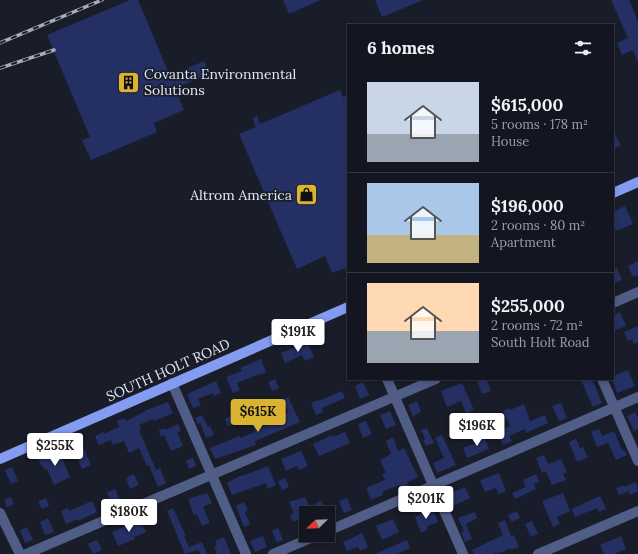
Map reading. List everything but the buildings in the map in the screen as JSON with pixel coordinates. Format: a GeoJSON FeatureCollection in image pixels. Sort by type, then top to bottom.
{"type":"FeatureCollection","features":[{"type":"Feature","properties":{"kind":"main road"},"geometry":{"type":"LineString","coordinates":[[614,193],[638,182]]}},
{"type":"Feature","properties":{"kind":"main road","name":"SOUTH HOLT ROAD"},"geometry":{"type":"LineString","coordinates":[[0,459],[347,307]]}},
{"type":"Feature","properties":{"kind":"street"},"geometry":{"type":"LineString","coordinates":[[614,302],[638,292]]}},
{"type":"Feature","properties":{"kind":"street"},"geometry":{"type":"LineString","coordinates":[[387,380],[463,554]]}},
{"type":"Feature","properties":{"kind":"street"},"geometry":{"type":"LineString","coordinates":[[26,554],[434,380]]}},
{"type":"Feature","properties":{"kind":"street"},"geometry":{"type":"LineString","coordinates":[[602,380],[638,462]]}},
{"type":"Feature","properties":{"kind":"street"},"geometry":{"type":"LineString","coordinates":[[172,384],[246,554]]}},
{"type":"Feature","properties":{"kind":"street"},"geometry":{"type":"LineString","coordinates":[[335,528],[638,397]]}},
{"type":"Feature","properties":{"kind":"street"},"geometry":{"type":"LineString","coordinates":[[538,554],[638,511]]}},
{"type":"Feature","properties":{"kind":"street"},"geometry":{"type":"LineString","coordinates":[[0,513],[20,554]]}},
{"type":"Feature","properties":{"kind":"street"},"geometry":{"type":"LineString","coordinates":[[273,554],[301,542]]}},
{"type":"Feature","properties":{"kind":"railway"},"geometry":{"type":"LineString","coordinates":[[0,43],[102,0]]}},
{"type":"Feature","properties":{"kind":"railway"},"geometry":{"type":"LineString","coordinates":[[0,68],[54,50]]}},
{"type":"Feature","properties":{"kind":"place","name":"Covanta Environmental Solutions"},"geometry":{"type":"Point","coordinates":[129,82]}},
{"type":"Feature","properties":{"kind":"place","name":"Altrom America"},"geometry":{"type":"Point","coordinates":[307,195]}}]}
